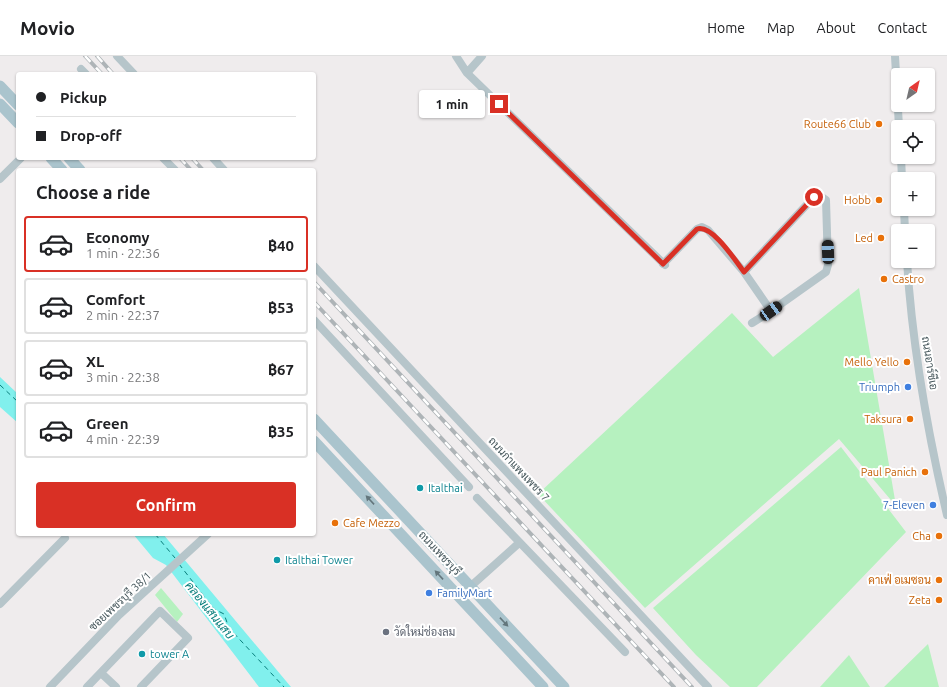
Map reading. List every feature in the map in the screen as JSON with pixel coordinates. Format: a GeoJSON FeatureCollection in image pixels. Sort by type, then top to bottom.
{"type":"FeatureCollection","features":[{"type":"Feature","properties":{"kind":"main road"},"geometry":{"type":"LineString","coordinates":[[0,86],[16,103]]}},
{"type":"Feature","properties":{"kind":"main road"},"geometry":{"type":"LineString","coordinates":[[0,104],[16,121]]}},
{"type":"Feature","properties":{"kind":"main road"},"geometry":{"type":"LineString","coordinates":[[53,160],[60,168]]}},
{"type":"Feature","properties":{"kind":"main road"},"geometry":{"type":"LineString","coordinates":[[71,160],[78,168]]}},
{"type":"Feature","properties":{"kind":"main road","name":"ถนนเพชรบุรี"},"geometry":{"type":"LineString","coordinates":[[316,421],[564,687]]}},
{"type":"Feature","properties":{"kind":"main road","name":"ถนนเพชรบุรี"},"geometry":{"type":"LineString","coordinates":[[316,443],[543,687]]}},
{"type":"Feature","properties":{"kind":"main road"},"geometry":{"type":"LineString","coordinates":[[466,603],[474,590]]}},
{"type":"Feature","properties":{"kind":"street"},"geometry":{"type":"LineString","coordinates":[[117,56],[132,72]]}},
{"type":"Feature","properties":{"kind":"street"},"geometry":{"type":"LineString","coordinates":[[456,56],[467,73],[664,264],[697,229],[702,227],[716,237],[744,272],[771,311]]}},
{"type":"Feature","properties":{"kind":"street"},"geometry":{"type":"LineString","coordinates":[[467,73],[482,56]]}},
{"type":"Feature","properties":{"kind":"street"},"geometry":{"type":"LineString","coordinates":[[896,56],[899,120]]}},
{"type":"Feature","properties":{"kind":"street"},"geometry":{"type":"LineString","coordinates":[[0,179],[19,160]]}},
{"type":"Feature","properties":{"kind":"street"},"geometry":{"type":"LineString","coordinates":[[165,160],[172,168]]}},
{"type":"Feature","properties":{"kind":"street"},"geometry":{"type":"LineString","coordinates":[[215,160],[222,168]]}},
{"type":"Feature","properties":{"kind":"street"},"geometry":{"type":"LineString","coordinates":[[744,272],[814,197],[819,195],[826,200],[828,265],[826,272],[752,323]]}},
{"type":"Feature","properties":{"kind":"street","name":"ถนนกำแพงเพชร 7"},"geometry":{"type":"LineString","coordinates":[[316,268],[708,687]]}},
{"type":"Feature","properties":{"kind":"street","name":"ถนนอาร์ซีเอ"},"geometry":{"type":"LineString","coordinates":[[907,268],[910,306],[936,469],[947,515]]}},
{"type":"Feature","properties":{"kind":"street"},"geometry":{"type":"LineString","coordinates":[[316,322],[468,487]]}},
{"type":"Feature","properties":{"kind":"street"},"geometry":{"type":"LineString","coordinates":[[316,440],[327,433]]}},
{"type":"Feature","properties":{"kind":"street"},"geometry":{"type":"LineString","coordinates":[[477,498],[624,652]]}},
{"type":"Feature","properties":{"kind":"street","name":"ซอยเพชรบุรี 38/1"},"geometry":{"type":"LineString","coordinates":[[50,687],[119,615],[206,536]]}},
{"type":"Feature","properties":{"kind":"street"},"geometry":{"type":"LineString","coordinates":[[0,604],[66,538]]}},
{"type":"Feature","properties":{"kind":"street"},"geometry":{"type":"LineString","coordinates":[[474,590],[519,543]]}},
{"type":"Feature","properties":{"kind":"street"},"geometry":{"type":"LineString","coordinates":[[87,687],[160,611],[188,638],[141,687]]}},
{"type":"Feature","properties":{"kind":"street"},"geometry":{"type":"LineString","coordinates":[[101,673],[116,687]]}},
{"type":"Feature","properties":{"kind":"green space"},"geometry":{"type":"Polygon","coordinates":[[[859,288],[896,506],[839,439],[645,608],[538,494],[732,313],[773,357],[859,288]]]}},
{"type":"Feature","properties":{"kind":"green space"},"geometry":{"type":"Polygon","coordinates":[[[841,447],[906,532],[757,687],[730,687],[696,655],[653,608],[841,447]]]}},
{"type":"Feature","properties":{"kind":"green space"},"geometry":{"type":"Polygon","coordinates":[[[161,588],[183,614],[177,622],[155,595],[161,588]]]}},
{"type":"Feature","properties":{"kind":"green space"},"geometry":{"type":"Polygon","coordinates":[[[928,644],[939,687],[884,687],[928,644]]]}},
{"type":"Feature","properties":{"kind":"green space"},"geometry":{"type":"Polygon","coordinates":[[[849,655],[870,687],[820,687],[849,655]]]}},
{"type":"Feature","properties":{"kind":"water"},"geometry":{"type":"Polygon","coordinates":[[[0,377],[16,392],[16,421],[0,407],[0,377]]]}},
{"type":"Feature","properties":{"kind":"water","name":"คลองแสนแสบ"},"geometry":{"type":"Polygon","coordinates":[[[135,536],[165,536],[291,687],[259,687],[166,565],[153,558],[135,536]]]}},
{"type":"Feature","properties":{"kind":"ferry route"},"geometry":{"type":"LineString","coordinates":[[0,385],[16,400]]}},
{"type":"Feature","properties":{"kind":"ferry route"},"geometry":{"type":"LineString","coordinates":[[157,536],[175,558]]}},
{"type":"Feature","properties":{"kind":"ferry route"},"geometry":{"type":"LineString","coordinates":[[179,564],[214,609],[224,614],[229,628],[284,687]]}},
{"type":"Feature","properties":{"kind":"railway"},"geometry":{"type":"LineString","coordinates":[[85,56],[100,72]]}},
{"type":"Feature","properties":{"kind":"railway"},"geometry":{"type":"LineString","coordinates":[[97,56],[111,72]]}},
{"type":"Feature","properties":{"kind":"railway"},"geometry":{"type":"LineString","coordinates":[[182,160],[189,168]]}},
{"type":"Feature","properties":{"kind":"railway"},"geometry":{"type":"LineString","coordinates":[[194,160],[201,168]]}},
{"type":"Feature","properties":{"kind":"railway"},"geometry":{"type":"LineString","coordinates":[[316,284],[692,687]]}},
{"type":"Feature","properties":{"kind":"railway"},"geometry":{"type":"LineString","coordinates":[[316,304],[674,687]]}},
{"type":"Feature","properties":{"kind":"place","name":"Route66 Club"},"geometry":{"type":"Point","coordinates":[879,124]}},
{"type":"Feature","properties":{"kind":"place","name":"Hobb"},"geometry":{"type":"Point","coordinates":[879,200]}},
{"type":"Feature","properties":{"kind":"place","name":"Led"},"geometry":{"type":"Point","coordinates":[881,238]}},
{"type":"Feature","properties":{"kind":"place","name":"Castro"},"geometry":{"type":"Point","coordinates":[884,279]}},
{"type":"Feature","properties":{"kind":"place","name":"Mello Yello"},"geometry":{"type":"Point","coordinates":[907,362]}},
{"type":"Feature","properties":{"kind":"place","name":"Triumph"},"geometry":{"type":"Point","coordinates":[908,387]}},
{"type":"Feature","properties":{"kind":"place","name":"Taksura"},"geometry":{"type":"Point","coordinates":[910,419]}},
{"type":"Feature","properties":{"kind":"place","name":"Paul Panich"},"geometry":{"type":"Point","coordinates":[925,472]}},
{"type":"Feature","properties":{"kind":"place","name":"Italthai"},"geometry":{"type":"Point","coordinates":[420,488]}},
{"type":"Feature","properties":{"kind":"place","name":"7-Eleven"},"geometry":{"type":"Point","coordinates":[933,505]}},
{"type":"Feature","properties":{"kind":"place","name":"Cafe Mezzo"},"geometry":{"type":"Point","coordinates":[335,523]}},
{"type":"Feature","properties":{"kind":"place","name":"Cha"},"geometry":{"type":"Point","coordinates":[939,536]}},
{"type":"Feature","properties":{"kind":"place","name":"Italthai Tower"},"geometry":{"type":"Point","coordinates":[277,560]}},
{"type":"Feature","properties":{"kind":"place","name":"คาเฟ่ อเมซอน"},"geometry":{"type":"Point","coordinates":[939,580]}},
{"type":"Feature","properties":{"kind":"place","name":"FamilyMart"},"geometry":{"type":"Point","coordinates":[429,593]}},
{"type":"Feature","properties":{"kind":"place","name":"Zeta"},"geometry":{"type":"Point","coordinates":[939,600]}},
{"type":"Feature","properties":{"kind":"place","name":"วัดใหม่ช่องลม"},"geometry":{"type":"Point","coordinates":[386,632]}},
{"type":"Feature","properties":{"kind":"place","name":"tower A"},"geometry":{"type":"Point","coordinates":[142,654]}},
{"type":"Feature","properties":{"kind":"route"},"geometry":{"type":"LineString","coordinates":[[499,104],[663,264],[697,229],[702,227],[716,237],[744,272],[814,197]]}}]}
